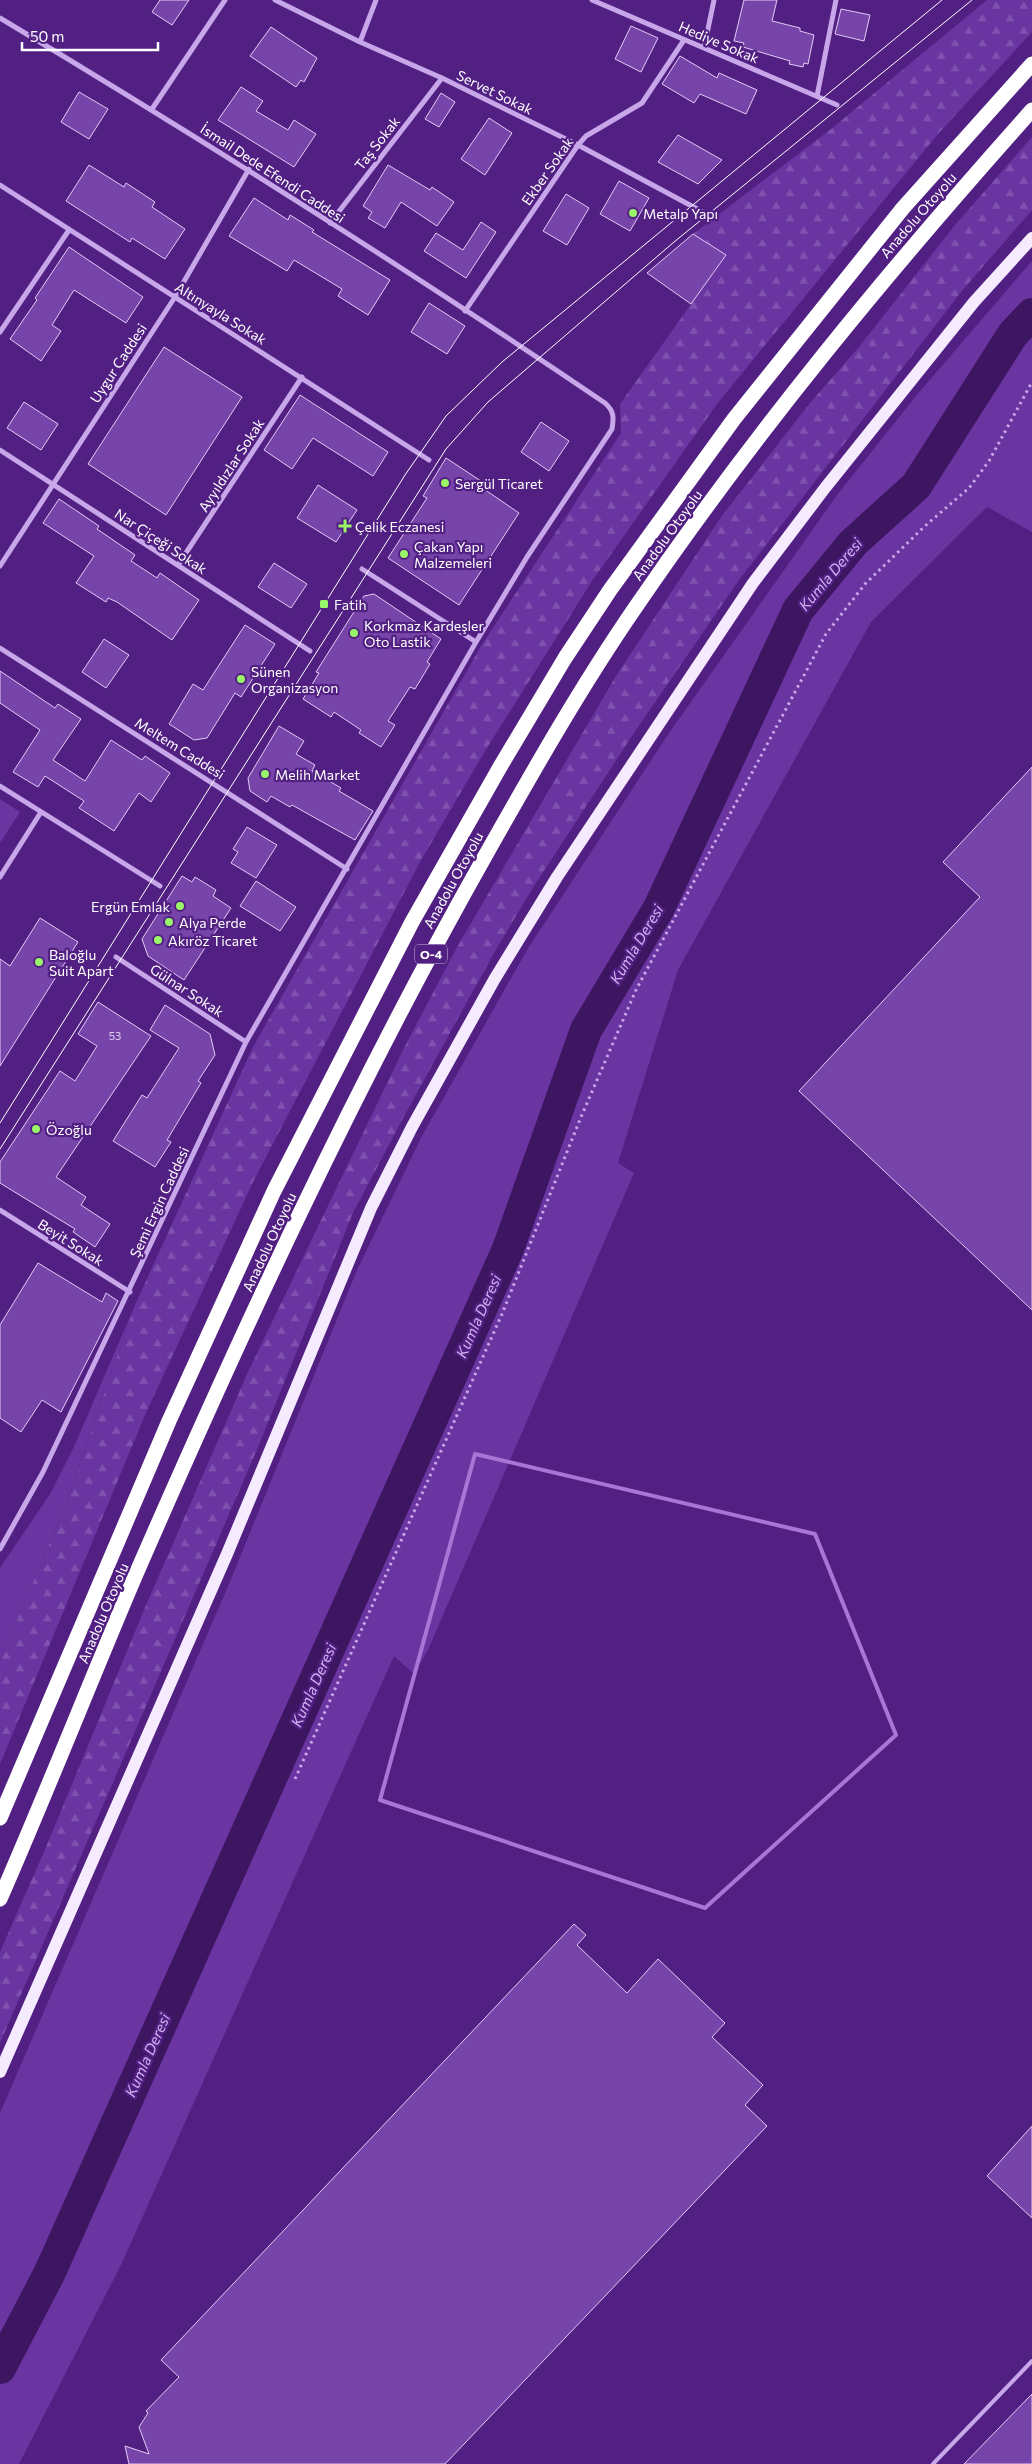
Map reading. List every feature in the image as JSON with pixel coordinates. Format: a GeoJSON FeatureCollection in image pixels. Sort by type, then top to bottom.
{"type":"FeatureCollection","features":[{"type":"Feature","properties":{"kind":"highway","name":"Anadolu Otoyolu"},"geometry":{"type":"LineString","coordinates":[[0,1818],[172,1413],[274,1191],[412,922],[500,767],[610,590],[734,419],[903,208],[1032,64]]}},
{"type":"Feature","properties":{"kind":"highway","name":"Anadolu Otoyolu"},"geometry":{"type":"LineString","coordinates":[[0,1899],[149,1545],[228,1367],[298,1217],[438,940],[541,758],[633,611],[747,452],[802,380],[888,275],[1032,110]]}},
{"type":"Feature","properties":{"kind":"main road"},"geometry":{"type":"LineString","coordinates":[[0,2072],[227,1554],[342,1273],[371,1208],[412,1127],[494,980],[556,877],[753,583],[836,475],[974,302],[1032,238]]}},
{"type":"Feature","properties":{"kind":"street"},"geometry":{"type":"LineString","coordinates":[[152,109],[225,0]]}},
{"type":"Feature","properties":{"kind":"street","name":"Servet Sokak"},"geometry":{"type":"LineString","coordinates":[[276,0],[360,42],[442,78],[578,145],[701,210]]}},
{"type":"Feature","properties":{"kind":"street"},"geometry":{"type":"LineString","coordinates":[[360,42],[376,0]]}},
{"type":"Feature","properties":{"kind":"street","name":"Hediye Sokak"},"geometry":{"type":"LineString","coordinates":[[592,0],[837,104]]}},
{"type":"Feature","properties":{"kind":"street"},"geometry":{"type":"LineString","coordinates":[[704,48],[714,0]]}},
{"type":"Feature","properties":{"kind":"street"},"geometry":{"type":"LineString","coordinates":[[817,96],[836,0]]}},
{"type":"Feature","properties":{"kind":"street","name":"İsmail Dede Efendi Caddesi"},"geometry":{"type":"LineString","coordinates":[[0,18],[249,169],[531,353],[612,409],[614,418],[612,429],[527,557],[476,642]]}},
{"type":"Feature","properties":{"kind":"street","name":"Ekber Sokak"},"geometry":{"type":"LineString","coordinates":[[465,310],[578,145],[586,136],[642,103],[684,40]]}},
{"type":"Feature","properties":{"kind":"street","name":"Taş Sokak"},"geometry":{"type":"LineString","coordinates":[[330,223],[442,78]]}},
{"type":"Feature","properties":{"kind":"street","name":"Uygur Caddesi"},"geometry":{"type":"LineString","coordinates":[[0,566],[175,297],[249,169]]}},
{"type":"Feature","properties":{"kind":"street","name":"Altınyayla Sokak"},"geometry":{"type":"LineString","coordinates":[[0,185],[429,460]]}},
{"type":"Feature","properties":{"kind":"street"},"geometry":{"type":"LineString","coordinates":[[0,332],[70,230]]}},
{"type":"Feature","properties":{"kind":"street","name":"Ayyıldızlar Sokak"},"geometry":{"type":"LineString","coordinates":[[178,565],[302,377]]}},
{"type":"Feature","properties":{"kind":"street","name":"Nar Çiçeği Sokak"},"geometry":{"type":"LineString","coordinates":[[0,450],[310,651]]}},
{"type":"Feature","properties":{"kind":"street"},"geometry":{"type":"LineString","coordinates":[[362,569],[476,642]]}},
{"type":"Feature","properties":{"kind":"street","name":"Şemi Ergin Caddesi"},"geometry":{"type":"LineString","coordinates":[[0,1549],[43,1472],[130,1292],[246,1042],[476,642]]}},
{"type":"Feature","properties":{"kind":"street","name":"Meltem Caddesi"},"geometry":{"type":"LineString","coordinates":[[0,648],[347,869]]}},
{"type":"Feature","properties":{"kind":"street"},"geometry":{"type":"LineString","coordinates":[[0,786],[160,886]]}},
{"type":"Feature","properties":{"kind":"street"},"geometry":{"type":"LineString","coordinates":[[0,877],[41,812]]}},
{"type":"Feature","properties":{"kind":"street","name":"Gülnar Sokak"},"geometry":{"type":"LineString","coordinates":[[116,957],[246,1042]]}},
{"type":"Feature","properties":{"kind":"street","name":"Beyit Sokak"},"geometry":{"type":"LineString","coordinates":[[0,1210],[130,1292]]}},
{"type":"Feature","properties":{"kind":"lane"},"geometry":{"type":"LineString","coordinates":[[933,2464],[1032,2361]]}},
{"type":"Feature","properties":{"kind":"path"},"geometry":{"type":"LineString","coordinates":[[295,1779],[502,1314],[580,1117],[636,990],[826,634],[865,584],[925,526],[969,488],[989,461],[1032,382]]}},
{"type":"Feature","properties":{"kind":"highlighted area"},"geometry":{"type":"Polygon","coordinates":[[[475,1454],[815,1534],[896,1735],[705,1908],[380,1800],[475,1454]]]}},
{"type":"Feature","properties":{"kind":"green space"},"geometry":{"type":"Polygon","coordinates":[[[987,0],[1032,0],[1032,32],[938,134],[717,404],[592,581],[485,751],[420,862],[254,1180],[145,1415],[0,1764],[0,1660],[65,1507],[135,1305],[253,1047],[481,646],[621,433],[620,404],[726,255],[693,234],[831,129],[987,0]]]}},
{"type":"Feature","properties":{"kind":"green space"},"geometry":{"type":"Polygon","coordinates":[[[1032,137],[1032,210],[961,292],[739,580],[636,730],[534,886],[494,953],[402,1120],[353,1213],[256,1452],[0,2043],[0,1952],[46,1847],[144,1610],[247,1374],[404,1048],[457,947],[616,676],[721,517],[810,403],[859,347],[955,225],[1032,137]]]}},
{"type":"Feature","properties":{"kind":"green space"},"geometry":{"type":"Polygon","coordinates":[[[1032,261],[1032,532],[987,507],[871,622],[678,970],[618,1163],[634,1173],[428,1650],[414,1674],[394,1656],[121,2265],[19,2464],[0,2464],[0,2113],[229,1584],[357,1270],[422,1136],[527,950],[669,733],[837,495],[916,396],[1032,261]]]}},
{"type":"Feature","properties":{"kind":"green space"},"geometry":{"type":"Polygon","coordinates":[[[0,799],[20,812],[0,843],[0,799]]]}},
{"type":"Feature","properties":{"kind":"green space"},"geometry":{"type":"Polygon","coordinates":[[[135,1305],[65,1507],[0,1660],[0,1568],[50,1494],[73,1449],[135,1305]]]}},
{"type":"Feature","properties":{"kind":"building"},"geometry":{"type":"Polygon","coordinates":[[[160,0],[189,0],[172,25],[152,12],[160,0]]]}},
{"type":"Feature","properties":{"kind":"building"},"geometry":{"type":"Polygon","coordinates":[[[744,0],[777,0],[772,21],[800,28],[800,31],[814,35],[808,64],[804,63],[803,67],[789,64],[790,61],[743,47],[744,43],[734,41],[744,0]]]}},
{"type":"Feature","properties":{"kind":"building"},"geometry":{"type":"Polygon","coordinates":[[[841,9],[870,15],[864,41],[835,34],[841,9]]]}},
{"type":"Feature","properties":{"kind":"building"},"geometry":{"type":"Polygon","coordinates":[[[631,26],[658,38],[641,72],[615,59],[631,26]]]}},
{"type":"Feature","properties":{"kind":"building"},"geometry":{"type":"Polygon","coordinates":[[[271,27],[317,58],[304,82],[301,80],[296,87],[250,56],[271,27]]]}},
{"type":"Feature","properties":{"kind":"building"},"geometry":{"type":"Polygon","coordinates":[[[680,56],[717,78],[719,73],[757,90],[746,114],[700,94],[694,103],[662,84],[680,56]]]}},
{"type":"Feature","properties":{"kind":"building"},"geometry":{"type":"Polygon","coordinates":[[[241,87],[263,101],[256,111],[288,130],[294,120],[316,134],[294,167],[218,120],[241,87]]]}},
{"type":"Feature","properties":{"kind":"building"},"geometry":{"type":"Polygon","coordinates":[[[79,92],[108,109],[89,139],[61,122],[79,92]]]}},
{"type":"Feature","properties":{"kind":"building"},"geometry":{"type":"Polygon","coordinates":[[[441,93],[455,102],[439,127],[425,119],[441,93]]]}},
{"type":"Feature","properties":{"kind":"building"},"geometry":{"type":"Polygon","coordinates":[[[489,118],[512,133],[485,175],[461,159],[489,118]]]}},
{"type":"Feature","properties":{"kind":"building"},"geometry":{"type":"Polygon","coordinates":[[[678,135],[722,160],[698,184],[658,162],[678,135]]]}},
{"type":"Feature","properties":{"kind":"building"},"geometry":{"type":"Polygon","coordinates":[[[89,165],[124,187],[126,183],[155,202],[152,207],[185,229],[165,259],[132,238],[130,242],[66,201],[89,165]]]}},
{"type":"Feature","properties":{"kind":"building"},"geometry":{"type":"Polygon","coordinates":[[[388,165],[430,190],[432,187],[454,202],[437,226],[401,202],[385,228],[368,218],[372,212],[363,206],[388,165]]]}},
{"type":"Feature","properties":{"kind":"building"},"geometry":{"type":"Polygon","coordinates":[[[619,181],[649,198],[630,231],[600,214],[619,181]]]}},
{"type":"Feature","properties":{"kind":"building"},"geometry":{"type":"Polygon","coordinates":[[[566,194],[589,208],[567,245],[543,231],[566,194]]]}},
{"type":"Feature","properties":{"kind":"building"},"geometry":{"type":"Polygon","coordinates":[[[254,198],[288,220],[290,215],[314,230],[312,232],[390,280],[368,315],[338,296],[342,289],[294,260],[287,271],[229,236],[254,198]]]}},
{"type":"Feature","properties":{"kind":"building"},"geometry":{"type":"Polygon","coordinates":[[[481,222],[496,232],[466,278],[424,251],[436,233],[463,250],[481,222]]]}},
{"type":"Feature","properties":{"kind":"building"},"geometry":{"type":"Polygon","coordinates":[[[693,234],[726,255],[691,304],[647,273],[693,234]]]}},
{"type":"Feature","properties":{"kind":"building"},"geometry":{"type":"Polygon","coordinates":[[[69,247],[143,297],[126,323],[74,290],[52,325],[61,331],[41,361],[10,339],[37,300],[35,298],[69,247]]]}},
{"type":"Feature","properties":{"kind":"building"},"geometry":{"type":"Polygon","coordinates":[[[429,303],[465,326],[447,354],[411,332],[429,303]]]}},
{"type":"Feature","properties":{"kind":"building"},"geometry":{"type":"Polygon","coordinates":[[[164,347],[242,397],[166,515],[88,464],[164,347]]]}},
{"type":"Feature","properties":{"kind":"building"},"geometry":{"type":"Polygon","coordinates":[[[300,395],[388,452],[373,476],[313,438],[292,469],[264,450],[300,395]]]}},
{"type":"Feature","properties":{"kind":"building"},"geometry":{"type":"Polygon","coordinates":[[[24,402],[58,424],[41,450],[7,428],[24,402]]]}},
{"type":"Feature","properties":{"kind":"building"},"geometry":{"type":"Polygon","coordinates":[[[541,422],[569,441],[549,471],[521,452],[541,422]]]}},
{"type":"Feature","properties":{"kind":"building"},"geometry":{"type":"Polygon","coordinates":[[[446,458],[481,481],[478,485],[519,513],[459,605],[388,558],[427,498],[423,496],[446,458]]]}},
{"type":"Feature","properties":{"kind":"building"},"geometry":{"type":"Polygon","coordinates":[[[318,485],[357,510],[336,542],[297,518],[318,485]]]}},
{"type":"Feature","properties":{"kind":"building"},"geometry":{"type":"Polygon","coordinates":[[[59,499],[99,526],[97,529],[135,555],[131,561],[157,578],[160,573],[199,600],[172,640],[117,602],[108,598],[106,602],[76,583],[94,556],[43,523],[59,499]]]}},
{"type":"Feature","properties":{"kind":"building"},"geometry":{"type":"Polygon","coordinates":[[[274,563],[307,584],[291,608],[258,587],[274,563]]]}},
{"type":"Feature","properties":{"kind":"building"},"geometry":{"type":"Polygon","coordinates":[[[374,594],[441,639],[427,662],[430,664],[415,689],[410,687],[388,721],[395,725],[381,747],[359,733],[361,730],[334,712],[331,717],[303,699],[319,673],[316,672],[364,596],[374,594]]]}},
{"type":"Feature","properties":{"kind":"building"},"geometry":{"type":"Polygon","coordinates":[[[245,625],[275,644],[241,697],[235,693],[207,738],[194,740],[169,724],[193,684],[203,690],[245,625]]]}},
{"type":"Feature","properties":{"kind":"building"},"geometry":{"type":"Polygon","coordinates":[[[104,639],[129,655],[106,688],[82,672],[104,639]]]}},
{"type":"Feature","properties":{"kind":"building"},"geometry":{"type":"Polygon","coordinates":[[[0,671],[55,708],[58,704],[81,719],[53,760],[85,781],[111,740],[142,760],[145,756],[170,773],[151,802],[139,793],[114,831],[79,808],[84,801],[45,776],[38,787],[13,772],[40,730],[0,703],[0,671]]]}},
{"type":"Feature","properties":{"kind":"building"},"geometry":{"type":"Polygon","coordinates":[[[279,726],[304,741],[296,754],[315,765],[312,771],[341,788],[339,791],[373,811],[355,840],[292,805],[290,807],[271,796],[267,802],[250,791],[248,778],[279,726]]]}},
{"type":"Feature","properties":{"kind":"building"},"geometry":{"type":"Polygon","coordinates":[[[1032,767],[1032,1310],[799,1091],[980,897],[943,862],[1032,767]]]}},
{"type":"Feature","properties":{"kind":"building"},"geometry":{"type":"Polygon","coordinates":[[[247,827],[277,845],[256,878],[231,863],[238,852],[233,849],[247,827]]]}},
{"type":"Feature","properties":{"kind":"building"},"geometry":{"type":"Polygon","coordinates":[[[182,876],[192,882],[195,877],[216,890],[213,896],[231,908],[184,980],[148,956],[142,939],[182,876]]]}},
{"type":"Feature","properties":{"kind":"building"},"geometry":{"type":"Polygon","coordinates":[[[256,881],[296,907],[280,931],[240,906],[256,881]]]}},
{"type":"Feature","properties":{"kind":"building","name":"Baloğlu Suit Apart"},"geometry":{"type":"Polygon","coordinates":[[[40,918],[78,942],[0,1066],[0,959],[10,966],[40,918]]]}},
{"type":"Feature","properties":{"kind":"building"},"geometry":{"type":"Polygon","coordinates":[[[98,1002],[151,1036],[56,1177],[86,1197],[81,1205],[110,1224],[95,1247],[73,1232],[75,1229],[0,1183],[0,1162],[60,1071],[75,1081],[97,1046],[78,1034],[98,1002]]]}},
{"type":"Feature","properties":{"kind":"building"},"geometry":{"type":"Polygon","coordinates":[[[165,1005],[210,1034],[215,1055],[198,1081],[201,1083],[167,1140],[171,1142],[155,1167],[113,1141],[142,1095],[147,1098],[179,1048],[150,1030],[165,1005]]]}},
{"type":"Feature","properties":{"kind":"building"},"geometry":{"type":"Polygon","coordinates":[[[38,1263],[102,1302],[106,1293],[118,1301],[61,1412],[42,1400],[21,1432],[0,1418],[0,1325],[38,1263]]]}},
{"type":"Feature","properties":{"kind":"building"},"geometry":{"type":"Polygon","coordinates":[[[574,1924],[586,1935],[577,1945],[627,1993],[658,1959],[725,2023],[712,2037],[763,2085],[745,2105],[767,2126],[445,2464],[129,2464],[125,2446],[149,2454],[139,2427],[148,2413],[146,2411],[179,2377],[161,2360],[574,1924]]]}},
{"type":"Feature","properties":{"kind":"building"},"geometry":{"type":"Polygon","coordinates":[[[1032,2126],[1032,2218],[987,2176],[1032,2126]]]}},
{"type":"Feature","properties":{"kind":"building"},"geometry":{"type":"Polygon","coordinates":[[[1032,2394],[1032,2464],[964,2464],[1032,2394]]]}},
{"type":"Feature","properties":{"kind":"waterway","name":"Kumla Deresi"},"geometry":{"type":"LineString","coordinates":[[0,2368],[50,2272],[508,1249],[586,1030],[659,908],[798,610],[853,543],[916,486],[1013,334],[1032,314]]}},
{"type":"Feature","properties":{"kind":"tram line"},"geometry":{"type":"LineString","coordinates":[[0,1123],[405,475],[446,416],[502,362],[942,0]]}},
{"type":"Feature","properties":{"kind":"tram line"},"geometry":{"type":"LineString","coordinates":[[0,1149],[446,449],[488,402],[674,242],[972,0]]}},
{"type":"Feature","properties":{"kind":"place","name":"Metalp Yapı"},"geometry":{"type":"Point","coordinates":[633,213]}},
{"type":"Feature","properties":{"kind":"place","name":"Sergül Ticaret"},"geometry":{"type":"Point","coordinates":[445,483]}},
{"type":"Feature","properties":{"kind":"place","name":"Çelik Eczanesi"},"geometry":{"type":"Point","coordinates":[345,526]}},
{"type":"Feature","properties":{"kind":"place","name":"Çakan Yapı Malzemeleri"},"geometry":{"type":"Point","coordinates":[404,554]}},
{"type":"Feature","properties":{"kind":"place","name":"Fatih"},"geometry":{"type":"Point","coordinates":[324,604]}},
{"type":"Feature","properties":{"kind":"place","name":"Korkmaz Kardeşler Oto Lastik"},"geometry":{"type":"Point","coordinates":[354,633]}},
{"type":"Feature","properties":{"kind":"place","name":"Sünen Organizasyon"},"geometry":{"type":"Point","coordinates":[241,679]}},
{"type":"Feature","properties":{"kind":"place","name":"Melih Market"},"geometry":{"type":"Point","coordinates":[265,774]}},
{"type":"Feature","properties":{"kind":"place","name":"Ergün Emlak"},"geometry":{"type":"Point","coordinates":[180,906]}},
{"type":"Feature","properties":{"kind":"place","name":"Alya Perde"},"geometry":{"type":"Point","coordinates":[169,922]}},
{"type":"Feature","properties":{"kind":"place","name":"Akıröz Ticaret"},"geometry":{"type":"Point","coordinates":[158,940]}},
{"type":"Feature","properties":{"kind":"place","name":"Baloğlu Suit Apart"},"geometry":{"type":"Point","coordinates":[39,962]}},
{"type":"Feature","properties":{"kind":"place","name":"Özoğlu"},"geometry":{"type":"Point","coordinates":[36,1129]}}]}
